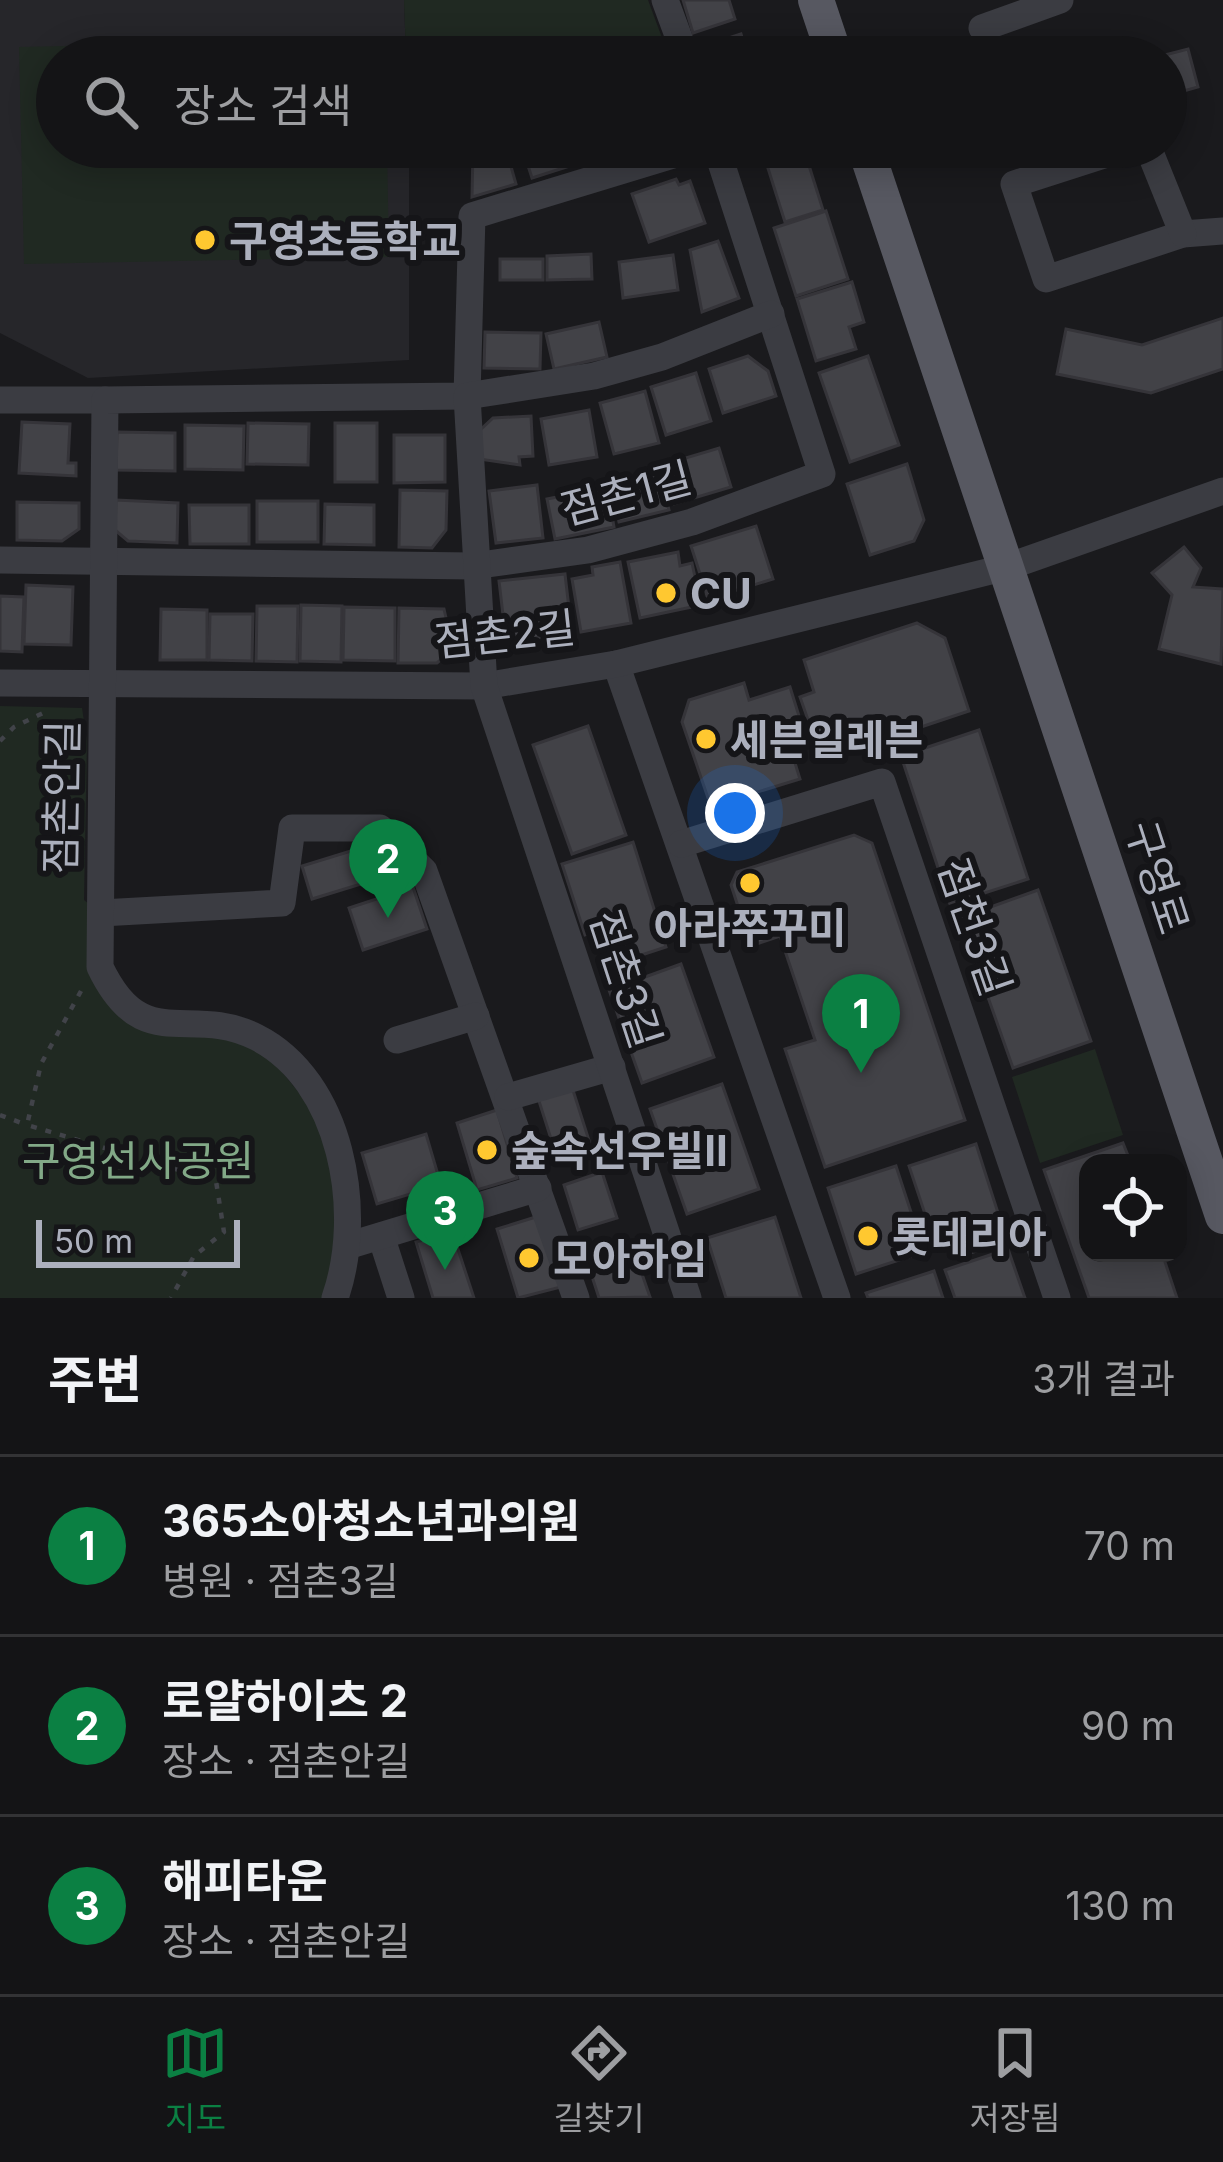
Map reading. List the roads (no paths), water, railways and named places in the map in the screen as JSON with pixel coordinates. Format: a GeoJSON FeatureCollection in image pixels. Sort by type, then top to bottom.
{"type":"FeatureCollection","features":[{"type":"Feature","properties":{"kind":"main road"},"geometry":{"type":"LineString","coordinates":[[816,0],[828,36]]}},
{"type":"Feature","properties":{"kind":"main road","name":"구영로"},"geometry":{"type":"LineString","coordinates":[[873,168],[1223,1216]]}},
{"type":"Feature","properties":{"kind":"street"},"geometry":{"type":"LineString","coordinates":[[664,0],[678,36]]}},
{"type":"Feature","properties":{"kind":"street"},"geometry":{"type":"LineString","coordinates":[[982,28],[1060,0]]}},
{"type":"Feature","properties":{"kind":"street"},"geometry":{"type":"LineString","coordinates":[[466,396],[472,216],[630,168]]}},
{"type":"Feature","properties":{"kind":"street","name":"점촌1길"},"geometry":{"type":"LineString","coordinates":[[0,560],[473,566],[588,550],[692,522],[822,474],[723,168]]}},
{"type":"Feature","properties":{"kind":"street"},"geometry":{"type":"LineString","coordinates":[[1064,168],[1014,184],[1046,278],[1183,233],[1223,231]]}},
{"type":"Feature","properties":{"kind":"street"},"geometry":{"type":"LineString","coordinates":[[1157,168],[1183,233]]}},
{"type":"Feature","properties":{"kind":"street"},"geometry":{"type":"LineString","coordinates":[[0,400],[466,396],[594,376],[662,357],[771,314]]}},
{"type":"Feature","properties":{"kind":"street","name":"점촌3길"},"geometry":{"type":"LineString","coordinates":[[466,396],[484,686],[688,1298]]}},
{"type":"Feature","properties":{"kind":"street"},"geometry":{"type":"LineString","coordinates":[[100,561],[104,400]]}},
{"type":"Feature","properties":{"kind":"street"},"geometry":{"type":"LineString","coordinates":[[1007,567],[1223,491]]}},
{"type":"Feature","properties":{"kind":"street","name":"점촌안길"},"geometry":{"type":"LineString","coordinates":[[100,561],[104,683],[100,949],[106,980],[130,1013],[166,1025],[210,1024],[252,1035],[292,1058],[335,1138],[346,1185],[346,1246],[335,1298]]}},
{"type":"Feature","properties":{"kind":"street","name":"점촌2길"},"geometry":{"type":"LineString","coordinates":[[0,683],[484,686],[616,664],[1007,567]]}},
{"type":"Feature","properties":{"kind":"street"},"geometry":{"type":"LineString","coordinates":[[616,664],[837,1298]]}},
{"type":"Feature","properties":{"kind":"street","name":"점천3길"},"geometry":{"type":"LineString","coordinates":[[681,844],[882,782],[1057,1298]]}},
{"type":"Feature","properties":{"kind":"street","name":"점촌안길"},"geometry":{"type":"LineString","coordinates":[[101,913],[282,903],[292,828],[380,828],[424,871],[576,1298]]}},
{"type":"Feature","properties":{"kind":"street"},"geometry":{"type":"LineString","coordinates":[[397,1040],[476,1016]]}},
{"type":"Feature","properties":{"kind":"street"},"geometry":{"type":"LineString","coordinates":[[508,1097],[612,1067]]}},
{"type":"Feature","properties":{"kind":"street"},"geometry":{"type":"LineString","coordinates":[[346,1246],[538,1188]]}},
{"type":"Feature","properties":{"kind":"street"},"geometry":{"type":"LineString","coordinates":[[381,1236],[401,1298]]}},
{"type":"Feature","properties":{"kind":"place","name":"구영초등학교"},"geometry":{"type":"Point","coordinates":[205,240]}},
{"type":"Feature","properties":{"kind":"place","name":"CU"},"geometry":{"type":"Point","coordinates":[666,593]}},
{"type":"Feature","properties":{"kind":"place","name":"세븐일레븐"},"geometry":{"type":"Point","coordinates":[706,739]}},
{"type":"Feature","properties":{"kind":"place","name":"아라쭈꾸미"},"geometry":{"type":"Point","coordinates":[750,883]}},
{"type":"Feature","properties":{"kind":"place","name":"로얄하이츠 2"},"geometry":{"type":"Point","coordinates":[388,918]}},
{"type":"Feature","properties":{"kind":"place","name":"365소아청소년과의원"},"geometry":{"type":"Point","coordinates":[861,1073]}},
{"type":"Feature","properties":{"kind":"place","name":"숲속선우빌Ⅱ"},"geometry":{"type":"Point","coordinates":[487,1150]}},
{"type":"Feature","properties":{"kind":"place","name":"롯데리아"},"geometry":{"type":"Point","coordinates":[868,1236]}},
{"type":"Feature","properties":{"kind":"place","name":"모아하임"},"geometry":{"type":"Point","coordinates":[529,1258]}},
{"type":"Feature","properties":{"kind":"place","name":"해피타운"},"geometry":{"type":"Point","coordinates":[445,1270]}},
{"type":"Feature","properties":{"kind":"park label","name":"구영선사공원"},"geometry":{"type":"Point","coordinates":[138,1160]}}]}
